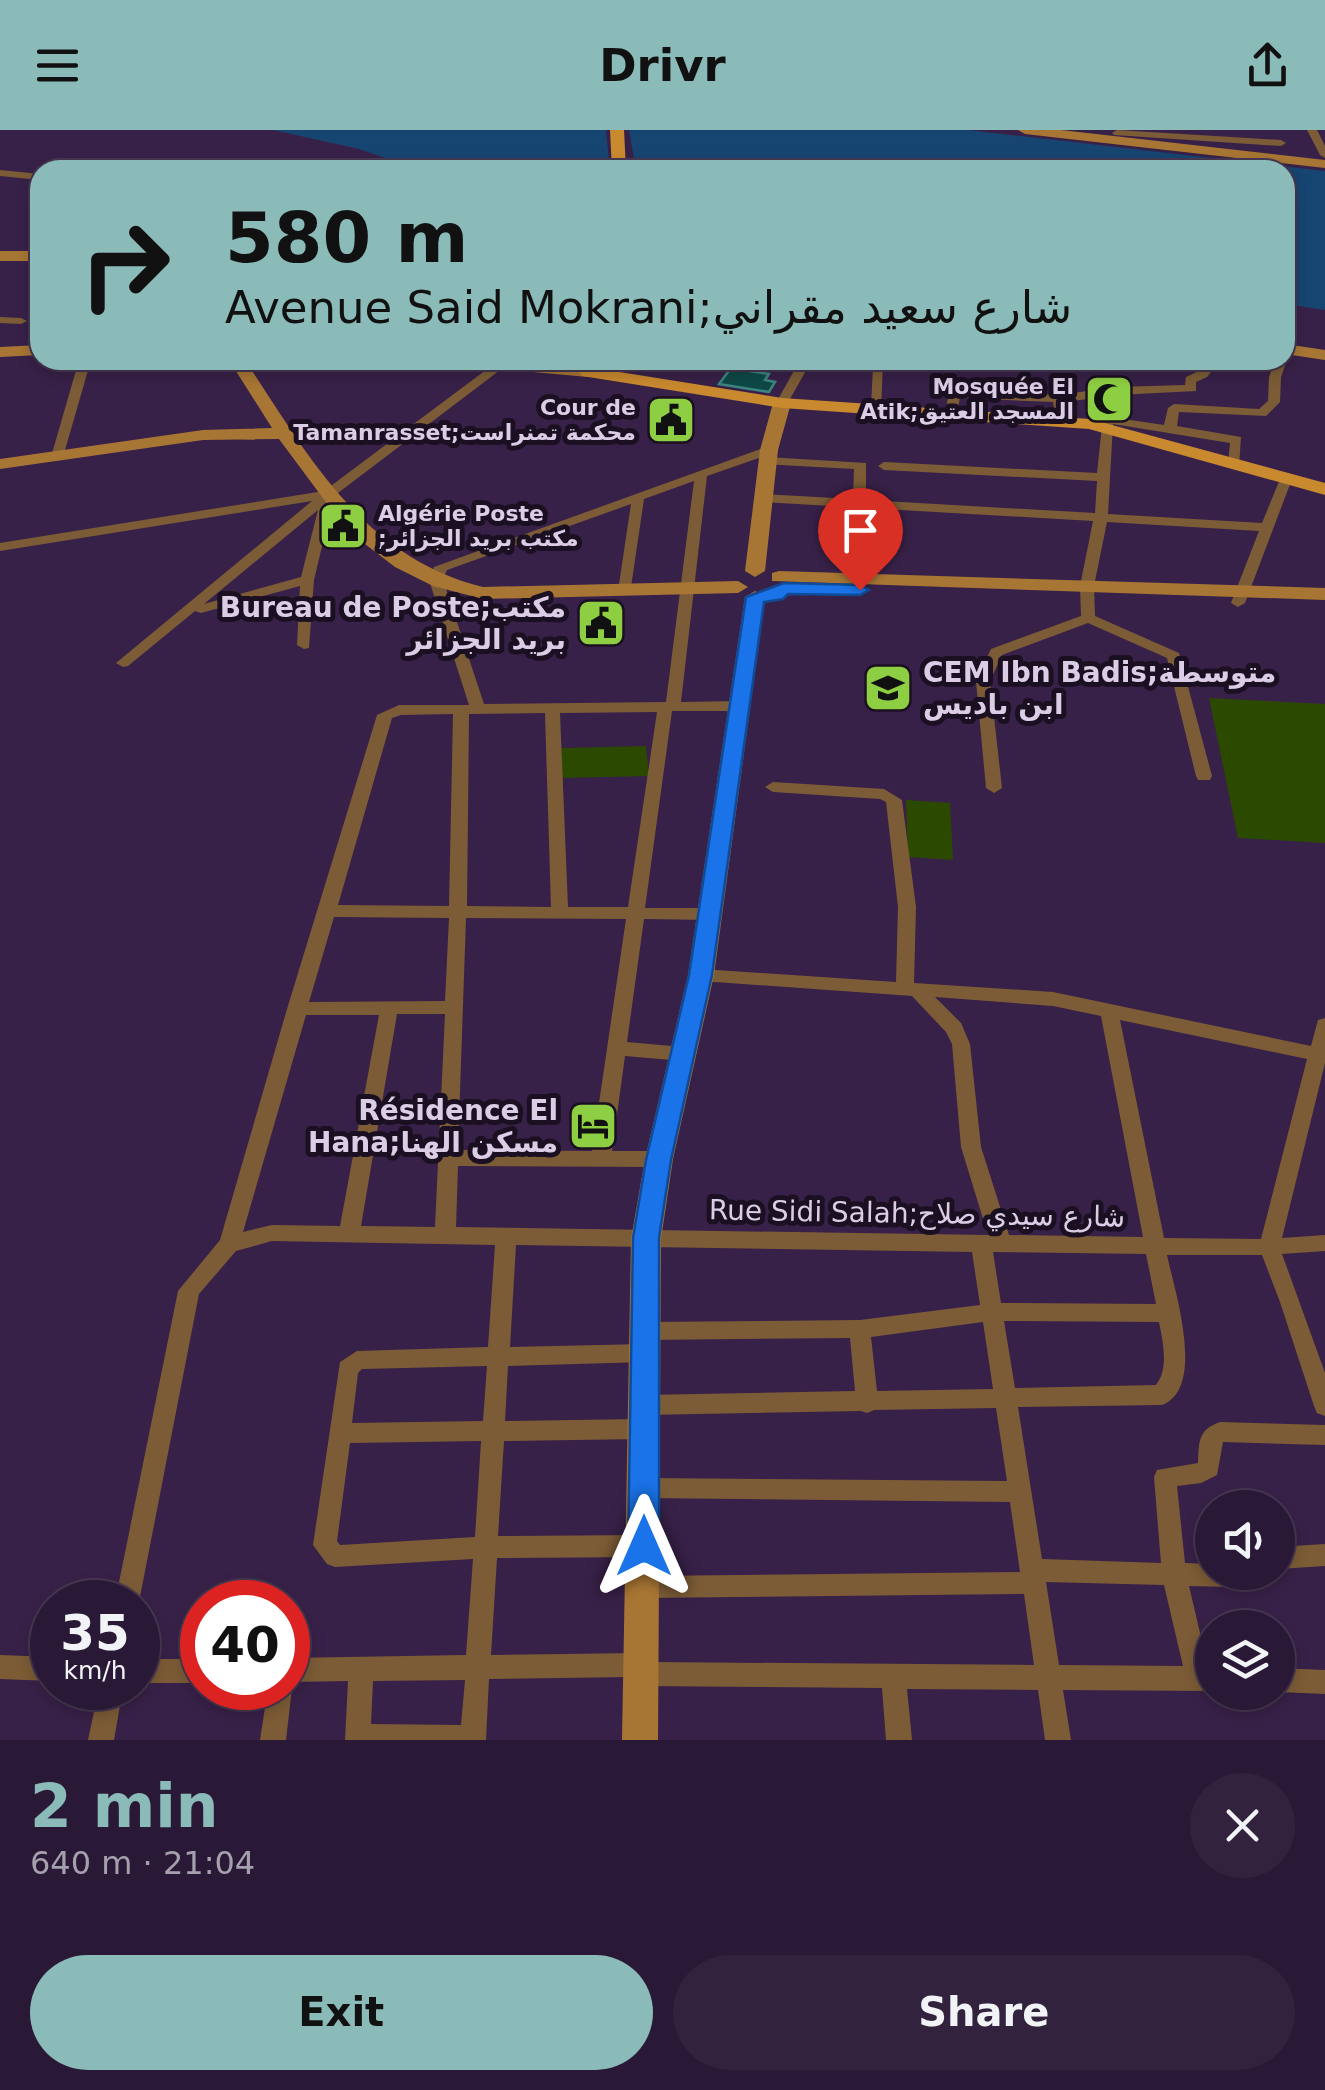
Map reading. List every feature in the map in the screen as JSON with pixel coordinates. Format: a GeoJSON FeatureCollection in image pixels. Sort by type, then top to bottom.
{"type":"FeatureCollection","features":[{"type":"Feature","properties":{"kind":"main road"},"geometry":{"type":"LineString","coordinates":[[617,130],[619,160]]}},
{"type":"Feature","properties":{"kind":"main road"},"geometry":{"type":"LineString","coordinates":[[618,370],[782,403],[1107,426],[1325,489]]}},
{"type":"Feature","properties":{"kind":"street"},"geometry":{"type":"LineString","coordinates":[[1025,130],[1281,143]]}},
{"type":"Feature","properties":{"kind":"street"},"geometry":{"type":"LineString","coordinates":[[1275,130],[1288,159]]}},
{"type":"Feature","properties":{"kind":"street"},"geometry":{"type":"LineString","coordinates":[[1312,130],[1324,150]]}},
{"type":"Feature","properties":{"kind":"street"},"geometry":{"type":"LineString","coordinates":[[1175,137],[1325,164]]}},
{"type":"Feature","properties":{"kind":"street"},"geometry":{"type":"LineString","coordinates":[[0,173],[30,176]]}},
{"type":"Feature","properties":{"kind":"street"},"geometry":{"type":"LineString","coordinates":[[0,256],[30,254]]}},
{"type":"Feature","properties":{"kind":"street"},"geometry":{"type":"LineString","coordinates":[[0,320],[20,321]]}},
{"type":"Feature","properties":{"kind":"street"},"geometry":{"type":"LineString","coordinates":[[0,352],[30,350]]}},
{"type":"Feature","properties":{"kind":"street"},"geometry":{"type":"LineString","coordinates":[[1295,350],[1325,355]]}},
{"type":"Feature","properties":{"kind":"street"},"geometry":{"type":"LineString","coordinates":[[57,457],[82,370]]}},
{"type":"Feature","properties":{"kind":"street"},"geometry":{"type":"LineString","coordinates":[[244,370],[328,495],[400,565],[483,593],[689,589],[782,582],[1240,597],[1325,605]]}},
{"type":"Feature","properties":{"kind":"street"},"geometry":{"type":"LineString","coordinates":[[122,663],[328,495],[494,370]]}},
{"type":"Feature","properties":{"kind":"street"},"geometry":{"type":"LineString","coordinates":[[640,1740],[646,1238],[658,1160],[710,914],[768,456],[782,403],[800,370]]}},
{"type":"Feature","properties":{"kind":"street"},"geometry":{"type":"LineString","coordinates":[[876,408],[878,370]]}},
{"type":"Feature","properties":{"kind":"street"},"geometry":{"type":"LineString","coordinates":[[952,413],[954,394],[1058,399],[1192,388],[1190,380],[1206,370]]}},
{"type":"Feature","properties":{"kind":"street"},"geometry":{"type":"LineString","coordinates":[[1170,428],[1174,408],[1262,413],[1274,402],[1277,370]]}},
{"type":"Feature","properties":{"kind":"street"},"geometry":{"type":"LineString","coordinates":[[1146,424],[1158,390]]}},
{"type":"Feature","properties":{"kind":"street"},"geometry":{"type":"LineString","coordinates":[[1058,399],[1063,422]]}},
{"type":"Feature","properties":{"kind":"street"},"geometry":{"type":"LineString","coordinates":[[1088,618],[1088,591],[1102,517],[1107,420],[1237,440],[1234,464]]}},
{"type":"Feature","properties":{"kind":"street"},"geometry":{"type":"LineString","coordinates":[[0,464],[203,435],[285,433]]}},
{"type":"Feature","properties":{"kind":"street"},"geometry":{"type":"LineString","coordinates":[[445,1236],[469,709],[436,580],[441,567],[701,475],[768,456],[860,466],[859,504]]}},
{"type":"Feature","properties":{"kind":"street"},"geometry":{"type":"LineString","coordinates":[[884,466],[1103,477]]}},
{"type":"Feature","properties":{"kind":"street"},"geometry":{"type":"LineString","coordinates":[[601,1159],[635,913],[689,589],[701,475]]}},
{"type":"Feature","properties":{"kind":"street"},"geometry":{"type":"LineString","coordinates":[[1240,597],[1286,479]]}},
{"type":"Feature","properties":{"kind":"street"},"geometry":{"type":"LineString","coordinates":[[0,547],[328,495]]}},
{"type":"Feature","properties":{"kind":"street"},"geometry":{"type":"LineString","coordinates":[[304,645],[307,580],[328,495]]}},
{"type":"Feature","properties":{"kind":"street"},"geometry":{"type":"LineString","coordinates":[[625,590],[638,498]]}},
{"type":"Feature","properties":{"kind":"street"},"geometry":{"type":"LineString","coordinates":[[761,498],[1267,527]]}},
{"type":"Feature","properties":{"kind":"street"},"geometry":{"type":"LineString","coordinates":[[195,606],[201,610],[307,580]]}},
{"type":"Feature","properties":{"kind":"street"},"geometry":{"type":"LineString","coordinates":[[1240,597],[1325,594]]}},
{"type":"Feature","properties":{"kind":"street"},"geometry":{"type":"LineString","coordinates":[[994,788],[983,680],[996,652],[1088,618],[1174,656],[1204,776]]}},
{"type":"Feature","properties":{"kind":"street"},"geometry":{"type":"LineString","coordinates":[[131,1580],[188,1290],[229,1244],[385,716],[399,710],[738,706]]}},
{"type":"Feature","properties":{"kind":"street"},"geometry":{"type":"LineString","coordinates":[[552,708],[560,912]]}},
{"type":"Feature","properties":{"kind":"street"},"geometry":{"type":"LineString","coordinates":[[773,787],[884,794],[894,800],[911,990],[954,1028],[961,1044],[971,1148],[991,1243],[992,1312],[1058,1740]]}},
{"type":"Feature","properties":{"kind":"street"},"geometry":{"type":"LineString","coordinates":[[325,911],[710,914]]}},
{"type":"Feature","properties":{"kind":"street"},"geometry":{"type":"LineString","coordinates":[[700,975],[1054,999],[1318,1054]]}},
{"type":"Feature","properties":{"kind":"street"},"geometry":{"type":"LineString","coordinates":[[296,1009],[455,1007]]}},
{"type":"Feature","properties":{"kind":"street"},"geometry":{"type":"LineString","coordinates":[[348,1234],[389,1008]]}},
{"type":"Feature","properties":{"kind":"street"},"geometry":{"type":"LineString","coordinates":[[341,1434],[496,1432],[643,1417],[867,1403],[1162,1395],[1174,1378],[1174,1342],[1152,1246],[1109,1011]]}},
{"type":"Feature","properties":{"kind":"street"},"geometry":{"type":"LineString","coordinates":[[1325,1026],[1269,1247],[1292,1302],[1325,1406]]}},
{"type":"Feature","properties":{"kind":"street"},"geometry":{"type":"LineString","coordinates":[[618,1048],[683,1054]]}},
{"type":"Feature","properties":{"kind":"street"},"geometry":{"type":"LineString","coordinates":[[450,1158],[658,1160]]}},
{"type":"Feature","properties":{"kind":"street","name":"Rue Sidi Salah;شارع سيدي صلاح"},"geometry":{"type":"LineString","coordinates":[[229,1244],[272,1234],[1152,1246],[1269,1247],[1325,1243]]}},
{"type":"Feature","properties":{"kind":"street"},"geometry":{"type":"LineString","coordinates":[[361,1670],[358,1738],[474,1739],[506,1237]]}},
{"type":"Feature","properties":{"kind":"street"},"geometry":{"type":"LineString","coordinates":[[644,1546],[487,1547],[335,1556],[325,1546],[325,1534],[348,1369],[357,1360],[497,1355],[860,1329],[992,1312],[1168,1313]]}},
{"type":"Feature","properties":{"kind":"street"},"geometry":{"type":"LineString","coordinates":[[860,1329],[867,1403]]}},
{"type":"Feature","properties":{"kind":"street"},"geometry":{"type":"LineString","coordinates":[[1195,1645],[1174,1574],[1165,1477],[1201,1473],[1209,1468],[1211,1437],[1220,1432],[1325,1435]]}},
{"type":"Feature","properties":{"kind":"street"},"geometry":{"type":"LineString","coordinates":[[643,1488],[1020,1492]]}},
{"type":"Feature","properties":{"kind":"street"},"geometry":{"type":"LineString","coordinates":[[1295,1557],[1325,1555]]}},
{"type":"Feature","properties":{"kind":"street"},"geometry":{"type":"LineString","coordinates":[[642,1587],[1195,1575]]}},
{"type":"Feature","properties":{"kind":"street"},"geometry":{"type":"LineString","coordinates":[[310,1670],[641,1670],[1195,1679]]}},
{"type":"Feature","properties":{"kind":"street"},"geometry":{"type":"LineString","coordinates":[[2,1674],[30,1671]]}},
{"type":"Feature","properties":{"kind":"street"},"geometry":{"type":"LineString","coordinates":[[893,1675],[899,1740]]}},
{"type":"Feature","properties":{"kind":"street"},"geometry":{"type":"LineString","coordinates":[[1295,1681],[1325,1682]]}},
{"type":"Feature","properties":{"kind":"street"},"geometry":{"type":"LineString","coordinates":[[102,1740],[107,1710]]}},
{"type":"Feature","properties":{"kind":"street"},"geometry":{"type":"LineString","coordinates":[[273,1740],[277,1710]]}},
{"type":"Feature","properties":{"kind":"green space"},"geometry":{"type":"Polygon","coordinates":[[[1209,698],[1325,704],[1325,843],[1238,838],[1209,698]]]}},
{"type":"Feature","properties":{"kind":"green space"},"geometry":{"type":"Polygon","coordinates":[[[646,746],[649,776],[560,778],[560,748],[646,746]]]}},
{"type":"Feature","properties":{"kind":"green space"},"geometry":{"type":"Polygon","coordinates":[[[906,800],[950,803],[953,860],[908,857],[906,800]]]}},
{"type":"Feature","properties":{"kind":"water"},"geometry":{"type":"Polygon","coordinates":[[[273,130],[606,130],[609,160],[390,160],[273,130]]]}},
{"type":"Feature","properties":{"kind":"water"},"geometry":{"type":"Polygon","coordinates":[[[629,130],[967,130],[1229,160],[634,160],[629,130]]]}},
{"type":"Feature","properties":{"kind":"water"},"geometry":{"type":"Polygon","coordinates":[[[1295,168],[1325,171],[1325,310],[1295,306],[1295,168]]]}},
{"type":"Feature","properties":{"kind":"building"},"geometry":{"type":"Polygon","coordinates":[[[730,370],[769,374],[765,380],[775,382],[769,392],[719,384],[730,370]]]}},
{"type":"Feature","properties":{"kind":"place","name":"Mosquée El Atik;المسجد العتيق"},"geometry":{"type":"Point","coordinates":[1109,399]}},
{"type":"Feature","properties":{"kind":"place","name":"Cour de Tamanrasset;محكمة تمنراست"},"geometry":{"type":"Point","coordinates":[671,420]}},
{"type":"Feature","properties":{"kind":"place","name":"Algérie Poste ;مكتب بريد الجزائر"},"geometry":{"type":"Point","coordinates":[343,526]}},
{"type":"Feature","properties":{"kind":"place","name":"Bureau de Poste;مكتب بريد الجزائر"},"geometry":{"type":"Point","coordinates":[601,623]}},
{"type":"Feature","properties":{"kind":"place","name":"CEM Ibn Badis;متوسطة ابن باديس"},"geometry":{"type":"Point","coordinates":[888,688]}},
{"type":"Feature","properties":{"kind":"place","name":"Résidence El Hana;مسكن الهنا"},"geometry":{"type":"Point","coordinates":[593,1126]}},
{"type":"Feature","properties":{"kind":"route"},"geometry":{"type":"LineString","coordinates":[[644,1546],[646,1238],[658,1160],[700,975],[755,597],[776,595],[784,588],[860,590]]}}]}
